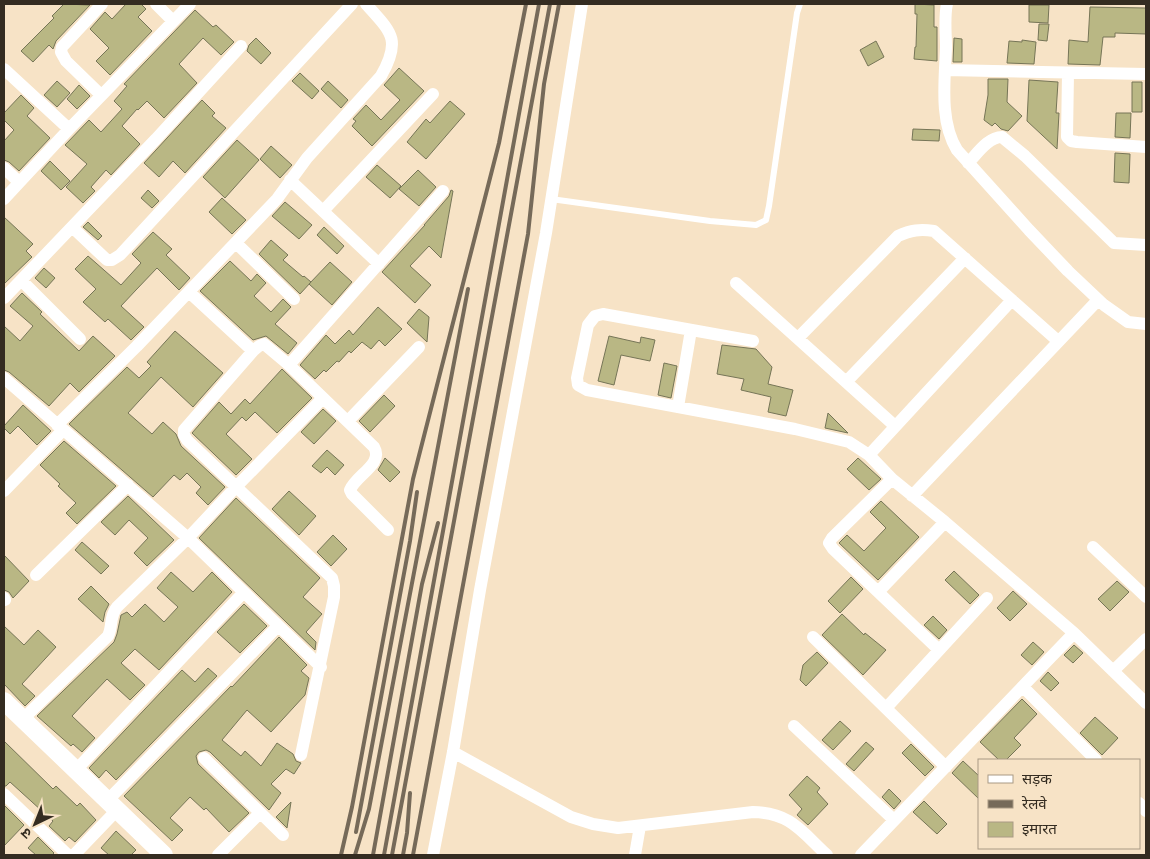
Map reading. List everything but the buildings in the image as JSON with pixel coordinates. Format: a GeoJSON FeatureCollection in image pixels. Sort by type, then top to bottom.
{"type":"FeatureCollection","features":[{"type":"Feature","properties":{"kind":"street"},"geometry":{"type":"LineString","coordinates":[[101,95],[66,61],[61,52],[62,47],[102,4]]}},
{"type":"Feature","properties":{"kind":"street"},"geometry":{"type":"LineString","coordinates":[[156,4],[173,21]]}},
{"type":"Feature","properties":{"kind":"street"},"geometry":{"type":"LineString","coordinates":[[4,199],[101,95],[190,4]]}},
{"type":"Feature","properties":{"kind":"street"},"geometry":{"type":"LineString","coordinates":[[72,227],[107,260],[112,260],[120,255],[352,4]]}},
{"type":"Feature","properties":{"kind":"street"},"geometry":{"type":"LineString","coordinates":[[4,491],[100,384],[277,199],[307,158],[381,76],[390,60],[393,43],[389,29],[366,4]]}},
{"type":"Feature","properties":{"kind":"street"},"geometry":{"type":"LineString","coordinates":[[433,855],[551,199],[582,4]]}},
{"type":"Feature","properties":{"kind":"street"},"geometry":{"type":"LineString","coordinates":[[947,4],[946,111],[949,134],[957,150],[1034,236],[1098,300],[1119,318],[1128,322],[1146,324]]}},
{"type":"Feature","properties":{"kind":"street"},"geometry":{"type":"LineString","coordinates":[[4,298],[156,139],[241,46]]}},
{"type":"Feature","properties":{"kind":"street"},"geometry":{"type":"LineString","coordinates":[[4,69],[69,129]]}},
{"type":"Feature","properties":{"kind":"street"},"geometry":{"type":"LineString","coordinates":[[945,70],[1146,74]]}},
{"type":"Feature","properties":{"kind":"street"},"geometry":{"type":"LineString","coordinates":[[1068,72],[1067,137],[1070,141],[1146,147]]}},
{"type":"Feature","properties":{"kind":"street"},"geometry":{"type":"LineString","coordinates":[[323,211],[432,94]]}},
{"type":"Feature","properties":{"kind":"street"},"geometry":{"type":"LineString","coordinates":[[968,163],[990,141],[996,137],[1002,137],[1114,242],[1146,245]]}},
{"type":"Feature","properties":{"kind":"street"},"geometry":{"type":"LineString","coordinates":[[4,168],[19,182]]}},
{"type":"Feature","properties":{"kind":"street"},"geometry":{"type":"LineString","coordinates":[[290,180],[379,264]]}},
{"type":"Feature","properties":{"kind":"street"},"geometry":{"type":"LineString","coordinates":[[289,365],[443,191]]}},
{"type":"Feature","properties":{"kind":"street"},"geometry":{"type":"LineString","coordinates":[[798,338],[898,236],[912,230],[921,229],[934,231],[1058,341]]}},
{"type":"Feature","properties":{"kind":"street"},"geometry":{"type":"LineString","coordinates":[[236,243],[294,299]]}},
{"type":"Feature","properties":{"kind":"street"},"geometry":{"type":"LineString","coordinates":[[846,382],[965,258]]}},
{"type":"Feature","properties":{"kind":"street"},"geometry":{"type":"LineString","coordinates":[[21,280],[80,339]]}},
{"type":"Feature","properties":{"kind":"street"},"geometry":{"type":"LineString","coordinates":[[736,283],[895,426]]}},
{"type":"Feature","properties":{"kind":"street"},"geometry":{"type":"LineString","coordinates":[[190,292],[253,351]]}},
{"type":"Feature","properties":{"kind":"street"},"geometry":{"type":"LineString","coordinates":[[869,455],[1012,300]]}},
{"type":"Feature","properties":{"kind":"street"},"geometry":{"type":"LineString","coordinates":[[912,496],[1098,300]]}},
{"type":"Feature","properties":{"kind":"street"},"geometry":{"type":"LineString","coordinates":[[753,341],[603,314],[595,316],[588,324],[576,378],[578,385],[587,390],[795,429],[849,442],[869,455],[892,479],[1074,633],[1146,703]]}},
{"type":"Feature","properties":{"kind":"street"},"geometry":{"type":"LineString","coordinates":[[678,407],[692,330]]}},
{"type":"Feature","properties":{"kind":"street"},"geometry":{"type":"LineString","coordinates":[[301,755],[334,597],[332,578],[187,440],[184,430],[253,351],[264,344],[289,365],[374,447],[377,458],[352,486],[352,494],[388,530]]}},
{"type":"Feature","properties":{"kind":"street"},"geometry":{"type":"LineString","coordinates":[[348,421],[419,347]]}},
{"type":"Feature","properties":{"kind":"street"},"geometry":{"type":"LineString","coordinates":[[4,378],[188,538],[320,666]]}},
{"type":"Feature","properties":{"kind":"street"},"geometry":{"type":"LineString","coordinates":[[23,719],[108,636],[111,628],[111,616],[116,607],[188,538],[323,398]]}},
{"type":"Feature","properties":{"kind":"street"},"geometry":{"type":"LineString","coordinates":[[892,479],[829,543],[833,549],[939,650]]}},
{"type":"Feature","properties":{"kind":"street"},"geometry":{"type":"LineString","coordinates":[[36,575],[128,485]]}},
{"type":"Feature","properties":{"kind":"street"},"geometry":{"type":"LineString","coordinates":[[879,591],[945,522]]}},
{"type":"Feature","properties":{"kind":"street"},"geometry":{"type":"LineString","coordinates":[[1093,547],[1146,597]]}},
{"type":"Feature","properties":{"kind":"street"},"geometry":{"type":"LineString","coordinates":[[76,770],[243,593]]}},
{"type":"Feature","properties":{"kind":"street"},"geometry":{"type":"LineString","coordinates":[[887,707],[987,598]]}},
{"type":"Feature","properties":{"kind":"street"},"geometry":{"type":"LineString","coordinates":[[74,855],[112,806],[278,626]]}},
{"type":"Feature","properties":{"kind":"street"},"geometry":{"type":"LineString","coordinates":[[861,855],[1074,633]]}},
{"type":"Feature","properties":{"kind":"street"},"geometry":{"type":"LineString","coordinates":[[813,637],[887,707],[946,767]]}},
{"type":"Feature","properties":{"kind":"street"},"geometry":{"type":"LineString","coordinates":[[1113,671],[1146,638]]}},
{"type":"Feature","properties":{"kind":"street"},"geometry":{"type":"LineString","coordinates":[[1023,687],[1095,759]]}},
{"type":"Feature","properties":{"kind":"street"},"geometry":{"type":"LineString","coordinates":[[4,701],[164,855]]}},
{"type":"Feature","properties":{"kind":"street"},"geometry":{"type":"LineString","coordinates":[[794,726],[894,820]]}},
{"type":"Feature","properties":{"kind":"street"},"geometry":{"type":"LineString","coordinates":[[453,752],[571,817],[593,824],[618,828],[767,812],[780,815],[791,821],[827,855]]}},
{"type":"Feature","properties":{"kind":"street"},"geometry":{"type":"LineString","coordinates":[[204,758],[283,835]]}},
{"type":"Feature","properties":{"kind":"street"},"geometry":{"type":"LineString","coordinates":[[4,794],[68,855]]}},
{"type":"Feature","properties":{"kind":"street"},"geometry":{"type":"LineString","coordinates":[[218,855],[260,813]]}},
{"type":"Feature","properties":{"kind":"street"},"geometry":{"type":"LineString","coordinates":[[635,855],[640,826]]}},
{"type":"Feature","properties":{"kind":"lane"},"geometry":{"type":"LineString","coordinates":[[551,199],[710,221],[756,225],[766,220],[797,13],[800,4]]}},
{"type":"Feature","properties":{"kind":"railway"},"geometry":{"type":"LineString","coordinates":[[341,855],[352,807],[413,479],[499,143],[526,4]]}},
{"type":"Feature","properties":{"kind":"railway"},"geometry":{"type":"LineString","coordinates":[[384,855],[539,4]]}},
{"type":"Feature","properties":{"kind":"railway"},"geometry":{"type":"LineString","coordinates":[[392,855],[550,4]]}},
{"type":"Feature","properties":{"kind":"railway"},"geometry":{"type":"LineString","coordinates":[[413,855],[528,234],[544,84],[559,4]]}},
{"type":"Feature","properties":{"kind":"railway"},"geometry":{"type":"LineString","coordinates":[[355,855],[369,809],[468,289]]}},
{"type":"Feature","properties":{"kind":"railway"},"geometry":{"type":"LineString","coordinates":[[356,832],[410,541],[417,492]]}},
{"type":"Feature","properties":{"kind":"railway"},"geometry":{"type":"LineString","coordinates":[[373,855],[422,584],[438,523]]}},
{"type":"Feature","properties":{"kind":"railway"},"geometry":{"type":"LineString","coordinates":[[403,855],[407,833],[410,793]]}}]}
